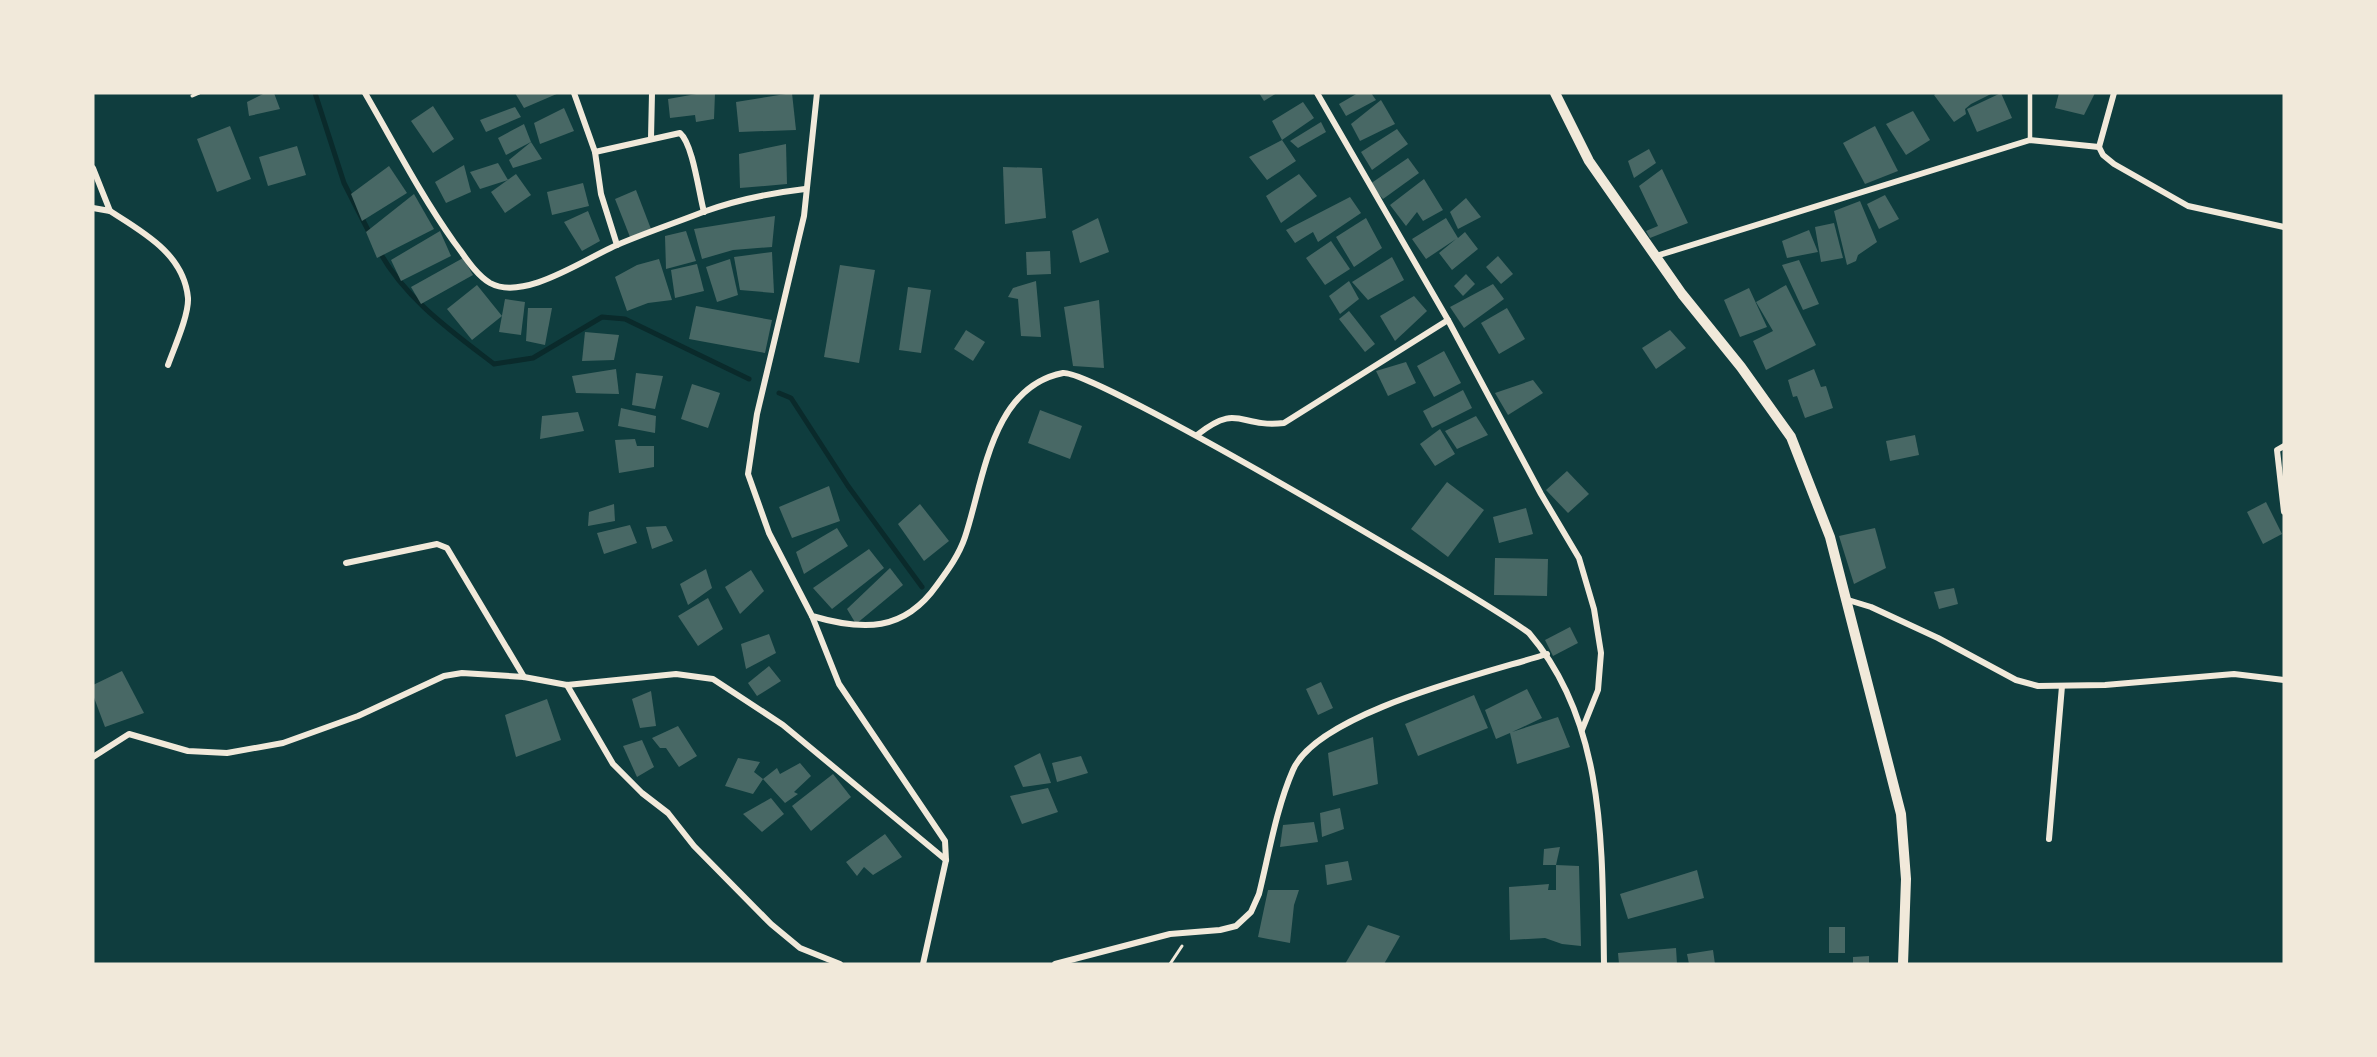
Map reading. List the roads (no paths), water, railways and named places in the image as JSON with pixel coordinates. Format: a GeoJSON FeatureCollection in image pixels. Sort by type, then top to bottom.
{"type":"FeatureCollection","features":[{"type":"Feature","properties":{"kind":"street"},"geometry":{"type":"LineString","coordinates":[[365,93],[413,180],[442,224],[480,275],[491,284],[508,288],[538,282],[566,272],[617,245],[704,212],[769,194],[805,189]]}},
{"type":"Feature","properties":{"kind":"street"},"geometry":{"type":"LineString","coordinates":[[574,93],[595,152],[602,194],[617,245]]}},
{"type":"Feature","properties":{"kind":"street"},"geometry":{"type":"LineString","coordinates":[[651,138],[652,93]]}},
{"type":"Feature","properties":{"kind":"street"},"geometry":{"type":"LineString","coordinates":[[817,93],[805,189],[804,216],[757,414],[748,474],[769,533],[812,616],[839,684],[896,771],[938,826],[945,841],[946,860],[923,964]]}},
{"type":"Feature","properties":{"kind":"street"},"geometry":{"type":"LineString","coordinates":[[1317,93],[1448,320],[1541,494],[1579,558],[1594,609],[1601,653],[1598,690],[1582,730]]}},
{"type":"Feature","properties":{"kind":"street"},"geometry":{"type":"LineString","coordinates":[[1555,93],[1589,160],[1682,294],[1741,367],[1791,437],[1830,537],[1901,814],[1906,879],[1903,964]]}},
{"type":"Feature","properties":{"kind":"street"},"geometry":{"type":"LineString","coordinates":[[2114,93],[2099,147],[2103,155],[2114,164],[2188,206],[2284,227]]}},
{"type":"Feature","properties":{"kind":"street"},"geometry":{"type":"LineString","coordinates":[[595,152],[680,133],[684,136],[704,212]]}},
{"type":"Feature","properties":{"kind":"street"},"geometry":{"type":"LineString","coordinates":[[1656,256],[2030,140],[2099,147]]}},
{"type":"Feature","properties":{"kind":"street"},"geometry":{"type":"LineString","coordinates":[[93,168],[110,211]]}},
{"type":"Feature","properties":{"kind":"street"},"geometry":{"type":"LineString","coordinates":[[93,208],[110,211],[144,232],[172,257],[182,274],[188,299],[168,365]]}},
{"type":"Feature","properties":{"kind":"street"},"geometry":{"type":"LineString","coordinates":[[1197,435],[1224,417],[1231,416],[1259,424],[1284,423],[1448,320]]}},
{"type":"Feature","properties":{"kind":"street"},"geometry":{"type":"LineString","coordinates":[[812,616],[845,626],[882,624],[901,619],[928,598],[954,562],[965,538],[991,445],[1023,391],[1050,377],[1066,372],[1088,379],[1197,435],[1529,633],[1547,654],[1582,730],[1592,766],[1599,827],[1604,964]]}},
{"type":"Feature","properties":{"kind":"street"},"geometry":{"type":"LineString","coordinates":[[2284,446],[2277,450],[2284,512]]}},
{"type":"Feature","properties":{"kind":"street"},"geometry":{"type":"LineString","coordinates":[[346,563],[437,544],[447,548],[524,677]]}},
{"type":"Feature","properties":{"kind":"street"},"geometry":{"type":"LineString","coordinates":[[1848,600],[1871,607],[1938,638],[2016,680],[2038,686],[2105,686],[2234,674],[2284,680]]}},
{"type":"Feature","properties":{"kind":"street"},"geometry":{"type":"LineString","coordinates":[[1055,964],[1170,934],[1236,926],[1251,912],[1260,894],[1293,769],[1314,742],[1336,727],[1381,707],[1547,654]]}},
{"type":"Feature","properties":{"kind":"street"},"geometry":{"type":"LineString","coordinates":[[93,757],[129,734],[188,751],[227,753],[272,745],[358,716],[444,676],[462,673],[524,677],[567,685],[676,674],[713,679],[783,725],[946,860]]}},
{"type":"Feature","properties":{"kind":"street"},"geometry":{"type":"LineString","coordinates":[[567,685],[614,764],[642,793],[668,813],[694,846],[771,924],[800,948],[840,964]]}},
{"type":"Feature","properties":{"kind":"street"},"geometry":{"type":"LineString","coordinates":[[2049,839],[2062,686]]}},
{"type":"Feature","properties":{"kind":"lane"},"geometry":{"type":"LineString","coordinates":[[2030,93],[2030,140]]}},
{"type":"Feature","properties":{"kind":"waterway"},"geometry":{"type":"LineString","coordinates":[[315,93],[344,183],[371,236]]}},
{"type":"Feature","properties":{"kind":"waterway"},"geometry":{"type":"LineString","coordinates":[[378,249],[401,283],[415,298],[445,326],[494,364],[533,358],[602,317],[625,319],[749,379]]}},
{"type":"Feature","properties":{"kind":"waterway"},"geometry":{"type":"LineString","coordinates":[[779,393],[791,398],[848,486],[922,587]]}}]}
